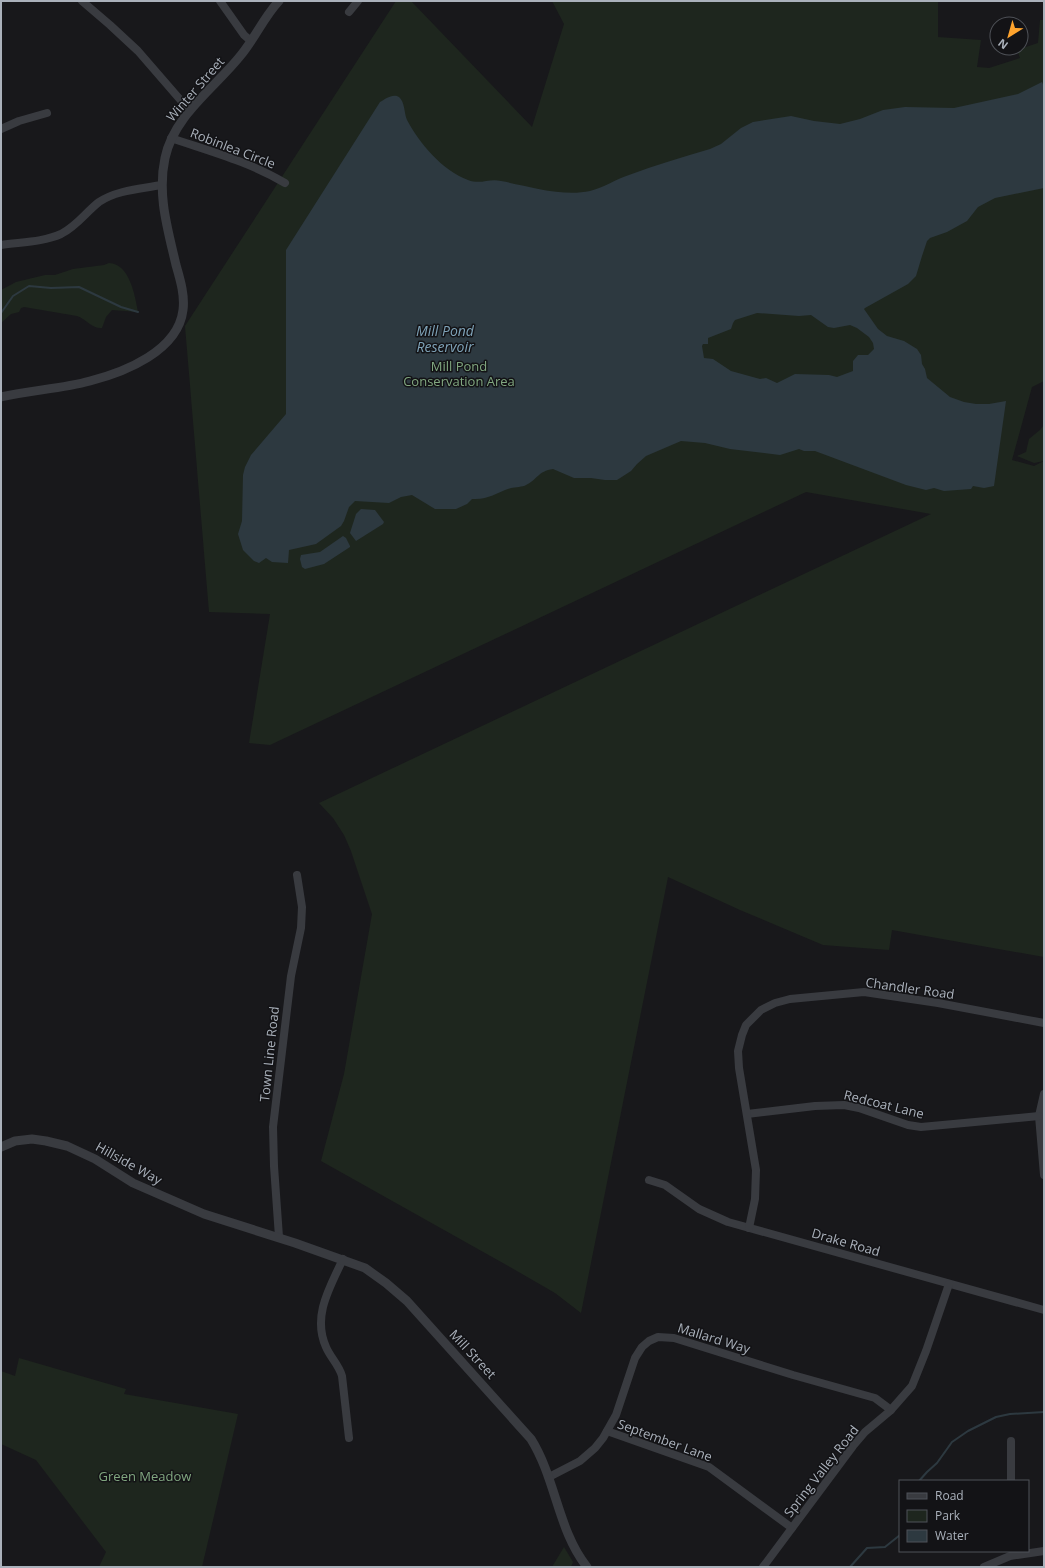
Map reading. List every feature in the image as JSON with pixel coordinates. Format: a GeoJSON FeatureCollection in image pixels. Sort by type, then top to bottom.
{"type":"FeatureCollection","features":[{"type":"Feature","properties":{"kind":"street"},"geometry":{"type":"LineString","coordinates":[[82,1],[138,52],[190,111]]}},
{"type":"Feature","properties":{"kind":"street"},"geometry":{"type":"LineString","coordinates":[[220,1],[244,36],[251,41]]}},
{"type":"Feature","properties":{"kind":"street","name":"Winter Street"},"geometry":{"type":"LineString","coordinates":[[1,397],[77,384],[115,373],[160,349],[172,338],[180,325],[183,310],[183,295],[164,210],[161,185],[165,159],[171,138],[177,127],[190,111],[234,64],[280,1]]}},
{"type":"Feature","properties":{"kind":"street"},"geometry":{"type":"LineString","coordinates":[[349,12],[358,1]]}},
{"type":"Feature","properties":{"kind":"street"},"geometry":{"type":"LineString","coordinates":[[1,129],[19,121],[47,113]]}},
{"type":"Feature","properties":{"kind":"street","name":"Robinlea Circle"},"geometry":{"type":"LineString","coordinates":[[171,138],[243,163],[270,174],[285,183]]}},
{"type":"Feature","properties":{"kind":"street"},"geometry":{"type":"LineString","coordinates":[[1,245],[44,239],[58,235],[73,227],[97,205],[108,198],[120,193],[161,185]]}},
{"type":"Feature","properties":{"kind":"street","name":"Town Line Road"},"geometry":{"type":"LineString","coordinates":[[279,1237],[273,1127],[290,976],[301,923],[302,907],[297,875]]}},
{"type":"Feature","properties":{"kind":"street","name":"Chandler Road"},"geometry":{"type":"LineString","coordinates":[[749,1228],[755,1199],[756,1170],[739,1068],[738,1050],[744,1030],[753,1017],[761,1010],[775,1003],[790,999],[864,992],[1044,1023]]}},
{"type":"Feature","properties":{"kind":"street"},"geometry":{"type":"LineString","coordinates":[[1044,1094],[1039,1116],[1044,1175]]}},
{"type":"Feature","properties":{"kind":"street","name":"Redcoat Lane"},"geometry":{"type":"LineString","coordinates":[[747,1114],[815,1106],[844,1105],[860,1108],[908,1125],[921,1127],[1039,1116]]}},
{"type":"Feature","properties":{"kind":"street","name":"Hillside Way"},"geometry":{"type":"LineString","coordinates":[[1,1147],[12,1142],[28,1139],[60,1144],[95,1159],[130,1182],[156,1194],[204,1214],[265,1233]]}},
{"type":"Feature","properties":{"kind":"street","name":"Drake Road"},"geometry":{"type":"LineString","coordinates":[[649,1180],[665,1185],[706,1213],[728,1222],[1044,1310]]}},
{"type":"Feature","properties":{"kind":"street","name":"Mill Street"},"geometry":{"type":"LineString","coordinates":[[265,1233],[343,1259],[372,1272],[407,1302],[525,1431],[536,1447],[549,1477],[572,1544],[587,1567]]}},
{"type":"Feature","properties":{"kind":"street"},"geometry":{"type":"LineString","coordinates":[[343,1259],[322,1307],[321,1326],[325,1346],[340,1369],[342,1376],[349,1438]]}},
{"type":"Feature","properties":{"kind":"street","name":"Spring Valley Road"},"geometry":{"type":"LineString","coordinates":[[763,1567],[853,1446],[865,1432],[891,1410],[911,1388],[916,1378],[949,1284]]}},
{"type":"Feature","properties":{"kind":"street","name":"Mallard Way"},"geometry":{"type":"LineString","coordinates":[[549,1477],[580,1461],[595,1448],[607,1431],[617,1411],[638,1352],[649,1341],[661,1337],[674,1338],[875,1398],[891,1410]]}},
{"type":"Feature","properties":{"kind":"street","name":"September Lane"},"geometry":{"type":"LineString","coordinates":[[607,1431],[709,1467],[792,1528]]}},
{"type":"Feature","properties":{"kind":"street"},"geometry":{"type":"LineString","coordinates":[[1011,1441],[1011,1480]]}},
{"type":"Feature","properties":{"kind":"street"},"geometry":{"type":"LineString","coordinates":[[984,1567],[1010,1554],[1044,1551]]}},
{"type":"Feature","properties":{"kind":"green space","name":"Mill Pond Conservation Area"},"geometry":{"type":"Polygon","coordinates":[[[396,1],[411,1],[532,127],[564,24],[552,1],[938,1],[938,37],[981,40],[977,67],[989,68],[1020,58],[1019,56],[1029,56],[1029,46],[1038,43],[1040,20],[1044,20],[1044,381],[1032,387],[1012,460],[1034,466],[1044,461],[1044,957],[892,930],[889,950],[823,945],[740,910],[668,877],[581,1313],[555,1293],[321,1161],[344,1074],[372,914],[351,851],[344,835],[333,818],[319,803],[931,514],[806,492],[270,745],[249,743],[270,614],[209,612],[185,326],[396,1]]]}},
{"type":"Feature","properties":{"kind":"green space"},"geometry":{"type":"Polygon","coordinates":[[[109,263],[122,269],[127,275],[133,290],[138,312],[112,310],[106,317],[102,328],[98,328],[77,316],[24,307],[21,308],[19,312],[11,314],[1,323],[1,290],[16,282],[45,275],[55,275],[73,269],[109,263]]]}},
{"type":"Feature","properties":{"kind":"green space"},"geometry":{"type":"Polygon","coordinates":[[[1044,425],[1044,461],[1034,463],[1017,456],[1026,452],[1029,439],[1044,425]]]}},
{"type":"Feature","properties":{"kind":"green space","name":"Green Meadow"},"geometry":{"type":"Polygon","coordinates":[[[19,1358],[126,1389],[124,1394],[238,1414],[202,1567],[99,1567],[106,1552],[36,1460],[1,1444],[1,1371],[15,1376],[19,1358]]]}},
{"type":"Feature","properties":{"kind":"green space"},"geometry":{"type":"Polygon","coordinates":[[[564,1547],[573,1562],[571,1567],[552,1567],[564,1547]]]}},
{"type":"Feature","properties":{"kind":"water","name":"Mill Pond Reservoir"},"geometry":{"type":"Polygon","coordinates":[[[1042,82],[1044,87],[1044,188],[995,198],[978,207],[967,221],[947,232],[930,238],[927,241],[916,276],[908,284],[864,309],[878,329],[887,336],[904,341],[917,349],[921,355],[922,364],[927,378],[950,397],[976,404],[989,404],[1006,401],[994,486],[984,488],[973,486],[971,489],[944,491],[934,488],[926,490],[906,485],[815,451],[804,451],[799,449],[780,455],[730,449],[705,443],[681,441],[646,456],[631,471],[617,480],[574,478],[553,469],[544,472],[525,486],[511,488],[488,497],[472,499],[467,504],[456,509],[435,509],[412,495],[401,497],[389,503],[355,501],[349,507],[341,526],[316,544],[289,550],[288,563],[272,562],[266,558],[259,563],[254,561],[243,550],[238,534],[242,521],[243,475],[245,467],[251,455],[286,414],[286,250],[380,102],[384,99],[397,96],[401,99],[407,120],[418,138],[441,163],[459,176],[473,181],[481,182],[497,180],[568,193],[595,190],[639,171],[710,149],[721,144],[741,128],[753,122],[791,116],[814,121],[840,124],[860,119],[883,110],[905,107],[954,108],[1018,94],[1042,82]],[[757,313],[735,320],[731,329],[708,338],[708,344],[703,344],[704,358],[713,359],[731,371],[760,379],[766,378],[777,383],[795,374],[829,375],[837,377],[853,371],[853,361],[858,355],[868,355],[874,349],[873,343],[869,337],[857,328],[850,325],[834,328],[828,327],[811,315],[799,316],[757,313]]]}},
{"type":"Feature","properties":{"kind":"water"},"geometry":{"type":"Polygon","coordinates":[[[361,509],[375,510],[384,522],[356,541],[350,533],[356,514],[361,509]]]}},
{"type":"Feature","properties":{"kind":"water"},"geometry":{"type":"Polygon","coordinates":[[[343,536],[346,538],[350,547],[324,564],[305,569],[302,567],[300,559],[301,555],[320,552],[343,536]]]}},
{"type":"Feature","properties":{"kind":"waterway"},"geometry":{"type":"LineString","coordinates":[[1,313],[13,296],[29,286],[51,288],[79,287],[121,307],[138,312]]}},
{"type":"Feature","properties":{"kind":"waterway"},"geometry":{"type":"LineString","coordinates":[[920,1480],[937,1463],[952,1442],[968,1431],[996,1417],[1010,1414],[1044,1412]]}},
{"type":"Feature","properties":{"kind":"waterway"},"geometry":{"type":"LineString","coordinates":[[850,1567],[867,1548],[885,1547],[899,1536]]}}]}
